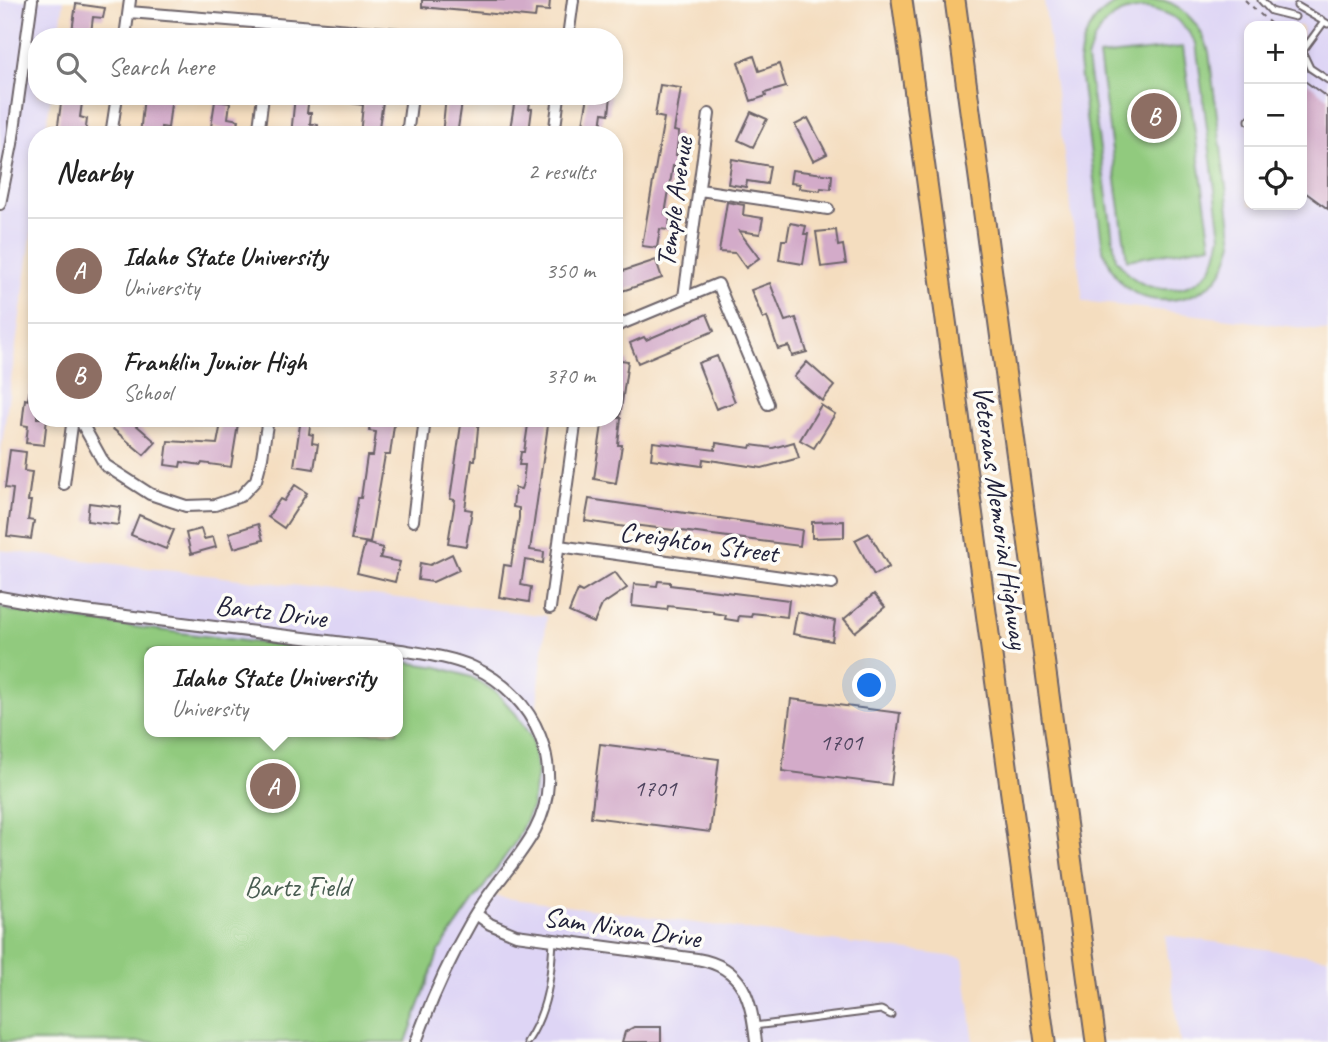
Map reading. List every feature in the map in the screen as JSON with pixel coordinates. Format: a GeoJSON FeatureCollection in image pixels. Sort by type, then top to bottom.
{"type":"FeatureCollection","features":[{"type":"Feature","properties":{"kind":"highway","name":"Veterans Memorial Highway"},"geometry":{"type":"LineString","coordinates":[[902,0],[1045,1042]]}},
{"type":"Feature","properties":{"kind":"highway","name":"Veterans Memorial Highway"},"geometry":{"type":"LineString","coordinates":[[955,0],[1096,1042]]}},
{"type":"Feature","properties":{"kind":"street"},"geometry":{"type":"LineString","coordinates":[[28,28],[32,0]]}},
{"type":"Feature","properties":{"kind":"street"},"geometry":{"type":"LineString","coordinates":[[569,28],[573,0]]}},
{"type":"Feature","properties":{"kind":"street"},"geometry":{"type":"LineString","coordinates":[[126,28],[130,6],[331,28]]}},
{"type":"Feature","properties":{"kind":"street"},"geometry":{"type":"LineString","coordinates":[[273,28],[274,23]]}},
{"type":"Feature","properties":{"kind":"street"},"geometry":{"type":"LineString","coordinates":[[0,204],[12,144],[28,29]]}},
{"type":"Feature","properties":{"kind":"street"},"geometry":{"type":"LineString","coordinates":[[112,126],[116,105]]}},
{"type":"Feature","properties":{"kind":"street"},"geometry":{"type":"LineString","coordinates":[[259,126],[262,105]]}},
{"type":"Feature","properties":{"kind":"street"},"geometry":{"type":"LineString","coordinates":[[408,126],[411,105]]}},
{"type":"Feature","properties":{"kind":"street"},"geometry":{"type":"LineString","coordinates":[[555,126],[558,105]]}},
{"type":"Feature","properties":{"kind":"street","name":"Temple Avenue"},"geometry":{"type":"LineString","coordinates":[[684,297],[709,114]]}},
{"type":"Feature","properties":{"kind":"street"},"geometry":{"type":"LineString","coordinates":[[0,151],[12,144]]}},
{"type":"Feature","properties":{"kind":"street"},"geometry":{"type":"LineString","coordinates":[[699,190],[828,209]]}},
{"type":"Feature","properties":{"kind":"street"},"geometry":{"type":"LineString","coordinates":[[623,323],[718,284],[768,404]]}},
{"type":"Feature","properties":{"kind":"street"},"geometry":{"type":"LineString","coordinates":[[64,484],[72,427]]}},
{"type":"Feature","properties":{"kind":"street"},"geometry":{"type":"LineString","coordinates":[[84,427],[106,465],[150,494],[186,506],[215,505],[241,496],[256,480],[267,427]]}},
{"type":"Feature","properties":{"kind":"street"},"geometry":{"type":"LineString","coordinates":[[413,521],[424,427]]}},
{"type":"Feature","properties":{"kind":"street"},"geometry":{"type":"LineString","coordinates":[[550,608],[575,427]]}},
{"type":"Feature","properties":{"kind":"street","name":"Creighton Street"},"geometry":{"type":"LineString","coordinates":[[559,546],[832,584]]}},
{"type":"Feature","properties":{"kind":"street","name":"Bartz Drive"},"geometry":{"type":"LineString","coordinates":[[0,597],[61,608],[359,646]]}},
{"type":"Feature","properties":{"kind":"street","name":"Bartz Drive"},"geometry":{"type":"LineString","coordinates":[[403,652],[474,667],[501,685],[535,721],[545,747],[548,774],[545,799],[536,828],[522,852],[476,914],[444,972],[416,1042]]}},
{"type":"Feature","properties":{"kind":"street","name":"Sam Nixon Drive"},"geometry":{"type":"LineString","coordinates":[[476,914],[490,924],[516,934],[697,959],[722,965],[741,982],[747,994],[756,1042]]}},
{"type":"Feature","properties":{"kind":"lane"},"geometry":{"type":"LineString","coordinates":[[1261,0],[1271,11],[1295,17]]}},
{"type":"Feature","properties":{"kind":"lane"},"geometry":{"type":"LineString","coordinates":[[1293,21],[1298,3],[1326,23],[1307,45]]}},
{"type":"Feature","properties":{"kind":"lane"},"geometry":{"type":"LineString","coordinates":[[1307,62],[1310,68],[1328,80]]}},
{"type":"Feature","properties":{"kind":"lane"},"geometry":{"type":"LineString","coordinates":[[527,1042],[547,1001],[553,940]]}},
{"type":"Feature","properties":{"kind":"lane"},"geometry":{"type":"LineString","coordinates":[[754,1026],[881,1010],[891,1014]]}},
{"type":"Feature","properties":{"kind":"path"},"geometry":{"type":"LineString","coordinates":[[1245,0],[1268,21]]}},
{"type":"Feature","properties":{"kind":"shaded area"},"geometry":{"type":"Polygon","coordinates":[[[0,0],[64,0],[60,28],[28,28],[28,105],[50,105],[46,126],[28,126],[28,260],[0,458],[0,0]]]}},
{"type":"Feature","properties":{"kind":"shaded area"},"geometry":{"type":"Polygon","coordinates":[[[1044,0],[1328,0],[1328,331],[1083,301],[1044,0]]]}},
{"type":"Feature","properties":{"kind":"shaded area","name":"Bartz Field"},"geometry":{"type":"Polygon","coordinates":[[[0,550],[547,616],[535,721],[548,774],[536,828],[490,896],[963,958],[974,1042],[0,1042],[0,550]]]}},
{"type":"Feature","properties":{"kind":"shaded area"},"geometry":{"type":"Polygon","coordinates":[[[1165,935],[1328,958],[1328,1042],[1180,1042],[1165,935]]]}},
{"type":"Feature","properties":{"kind":"green space"},"geometry":{"type":"Polygon","coordinates":[[[1129,0],[1162,0],[1171,3],[1192,20],[1209,52],[1233,243],[1225,266],[1217,278],[1197,293],[1173,300],[1149,298],[1126,287],[1103,250],[1079,63],[1084,42],[1093,23],[1108,8],[1129,0]],[[1135,9],[1115,16],[1095,38],[1087,60],[1116,259],[1140,282],[1170,289],[1190,285],[1207,273],[1215,261],[1221,236],[1196,43],[1177,20],[1157,10],[1135,9]]]}},
{"type":"Feature","properties":{"kind":"green space"},"geometry":{"type":"Polygon","coordinates":[[[1183,47],[1211,245],[1127,260],[1099,56],[1183,47]]]}},
{"type":"Feature","properties":{"kind":"green space","name":"Bartz Field"},"geometry":{"type":"Polygon","coordinates":[[[0,607],[11,611],[283,646],[144,646],[144,737],[403,737],[403,662],[438,667],[471,677],[496,692],[516,714],[532,739],[537,771],[532,806],[516,841],[439,951],[406,1042],[0,1042],[0,607]]]}},
{"type":"Feature","properties":{"kind":"building"},"geometry":{"type":"Polygon","coordinates":[[[422,0],[550,0],[549,11],[536,10],[535,18],[422,7],[422,0]]]}},
{"type":"Feature","properties":{"kind":"building"},"geometry":{"type":"Polygon","coordinates":[[[76,4],[105,8],[103,18],[93,17],[92,28],[72,28],[76,4]]]}},
{"type":"Feature","properties":{"kind":"building"},"geometry":{"type":"Polygon","coordinates":[[[754,56],[759,71],[779,64],[786,87],[765,93],[766,96],[751,101],[738,62],[754,56]]]}},
{"type":"Feature","properties":{"kind":"building"},"geometry":{"type":"Polygon","coordinates":[[[1307,83],[1328,98],[1328,209],[1307,194],[1307,83]]]}},
{"type":"Feature","properties":{"kind":"building"},"geometry":{"type":"Polygon","coordinates":[[[660,85],[681,88],[674,131],[679,132],[676,155],[679,156],[677,166],[673,166],[665,214],[670,215],[669,230],[660,229],[657,248],[642,246],[664,118],[655,116],[660,85]]]}},
{"type":"Feature","properties":{"kind":"building"},"geometry":{"type":"Polygon","coordinates":[[[61,105],[82,105],[80,117],[87,119],[86,126],[58,126],[61,105]]]}},
{"type":"Feature","properties":{"kind":"building"},"geometry":{"type":"Polygon","coordinates":[[[143,105],[171,105],[168,126],[141,126],[143,105]]]}},
{"type":"Feature","properties":{"kind":"building"},"geometry":{"type":"Polygon","coordinates":[[[214,105],[230,105],[228,118],[239,120],[238,126],[211,126],[214,105]]]}},
{"type":"Feature","properties":{"kind":"building"},"geometry":{"type":"Polygon","coordinates":[[[294,105],[308,105],[307,113],[311,113],[310,124],[318,126],[292,126],[294,105]]]}},
{"type":"Feature","properties":{"kind":"building"},"geometry":{"type":"Polygon","coordinates":[[[363,105],[383,105],[379,126],[361,126],[363,105]]]}},
{"type":"Feature","properties":{"kind":"building"},"geometry":{"type":"Polygon","coordinates":[[[445,105],[462,105],[458,126],[443,126],[445,105]]]}},
{"type":"Feature","properties":{"kind":"building"},"geometry":{"type":"Polygon","coordinates":[[[514,105],[530,105],[529,109],[532,109],[530,126],[510,126],[514,105]]]}},
{"type":"Feature","properties":{"kind":"building"},"geometry":{"type":"Polygon","coordinates":[[[586,105],[610,105],[609,114],[603,113],[601,126],[583,126],[586,105]]]}},
{"type":"Feature","properties":{"kind":"building"},"geometry":{"type":"Polygon","coordinates":[[[751,112],[767,119],[753,147],[738,140],[751,112]]]}},
{"type":"Feature","properties":{"kind":"building"},"geometry":{"type":"Polygon","coordinates":[[[808,118],[827,154],[813,161],[795,125],[808,118]]]}},
{"type":"Feature","properties":{"kind":"building"},"geometry":{"type":"Polygon","coordinates":[[[732,159],[770,166],[767,184],[747,181],[746,187],[728,184],[732,159]]]}},
{"type":"Feature","properties":{"kind":"building"},"geometry":{"type":"Polygon","coordinates":[[[792,170],[832,175],[831,189],[821,188],[820,191],[799,188],[800,184],[790,183],[792,170]]]}},
{"type":"Feature","properties":{"kind":"building"},"geometry":{"type":"Polygon","coordinates":[[[727,202],[744,205],[743,215],[763,218],[760,234],[739,231],[759,258],[746,268],[735,253],[719,252],[727,202]]]}},
{"type":"Feature","properties":{"kind":"building"},"geometry":{"type":"Polygon","coordinates":[[[790,223],[806,226],[804,234],[808,234],[803,264],[779,260],[782,240],[787,240],[790,223]]]}},
{"type":"Feature","properties":{"kind":"building"},"geometry":{"type":"Polygon","coordinates":[[[836,230],[838,246],[843,245],[846,264],[821,267],[816,232],[836,230]]]}},
{"type":"Feature","properties":{"kind":"building"},"geometry":{"type":"Polygon","coordinates":[[[656,260],[662,278],[623,291],[623,271],[656,260]]]}},
{"type":"Feature","properties":{"kind":"building"},"geometry":{"type":"Polygon","coordinates":[[[770,283],[785,321],[796,318],[807,352],[792,356],[789,346],[778,349],[767,317],[763,319],[751,290],[770,283]]]}},
{"type":"Feature","properties":{"kind":"building"},"geometry":{"type":"Polygon","coordinates":[[[707,314],[714,331],[638,363],[630,343],[644,337],[646,340],[707,314]]]}},
{"type":"Feature","properties":{"kind":"building"},"geometry":{"type":"Polygon","coordinates":[[[717,356],[735,402],[716,409],[698,363],[717,356]]]}},
{"type":"Feature","properties":{"kind":"building"},"geometry":{"type":"Polygon","coordinates":[[[623,360],[628,361],[623,396],[623,360]]]}},
{"type":"Feature","properties":{"kind":"building"},"geometry":{"type":"Polygon","coordinates":[[[807,362],[834,386],[822,401],[794,377],[807,362]]]}},
{"type":"Feature","properties":{"kind":"building"},"geometry":{"type":"Polygon","coordinates":[[[25,399],[28,400],[28,426],[22,425],[25,399]]]}},
{"type":"Feature","properties":{"kind":"building"},"geometry":{"type":"Polygon","coordinates":[[[821,405],[835,414],[814,448],[800,440],[821,405]]]}},
{"type":"Feature","properties":{"kind":"building"},"geometry":{"type":"Polygon","coordinates":[[[28,426],[46,427],[44,445],[26,443],[28,426]]]}},
{"type":"Feature","properties":{"kind":"building"},"geometry":{"type":"Polygon","coordinates":[[[138,427],[156,442],[144,455],[112,428],[138,427]]]}},
{"type":"Feature","properties":{"kind":"building"},"geometry":{"type":"Polygon","coordinates":[[[220,427],[238,427],[231,467],[181,462],[180,467],[165,465],[168,441],[217,444],[220,427]]]}},
{"type":"Feature","properties":{"kind":"building"},"geometry":{"type":"Polygon","coordinates":[[[300,427],[310,427],[312,443],[318,444],[314,469],[294,466],[300,427]]]}},
{"type":"Feature","properties":{"kind":"building"},"geometry":{"type":"Polygon","coordinates":[[[370,427],[394,427],[390,455],[385,455],[370,543],[351,540],[367,456],[373,456],[376,432],[369,431],[370,427]]]}},
{"type":"Feature","properties":{"kind":"building"},"geometry":{"type":"Polygon","coordinates":[[[461,427],[478,427],[475,460],[472,460],[465,509],[472,510],[466,546],[448,543],[455,500],[450,499],[461,427]]]}},
{"type":"Feature","properties":{"kind":"building"},"geometry":{"type":"Polygon","coordinates":[[[528,427],[548,427],[530,550],[544,552],[543,563],[525,560],[521,585],[531,587],[529,602],[499,597],[504,565],[511,566],[519,518],[519,508],[513,507],[515,488],[521,489],[523,483],[525,465],[519,465],[521,452],[524,452],[528,427]]]}},
{"type":"Feature","properties":{"kind":"building"},"geometry":{"type":"Polygon","coordinates":[[[602,427],[620,427],[618,445],[622,445],[616,483],[594,479],[602,427]]]}},
{"type":"Feature","properties":{"kind":"building"},"geometry":{"type":"Polygon","coordinates":[[[653,442],[715,450],[716,443],[773,448],[794,442],[799,458],[762,468],[703,459],[702,466],[651,459],[653,442]]]}},
{"type":"Feature","properties":{"kind":"building"},"geometry":{"type":"Polygon","coordinates":[[[10,450],[26,452],[24,471],[32,472],[28,501],[31,501],[28,520],[34,521],[31,539],[7,536],[13,489],[5,488],[10,450]]]}},
{"type":"Feature","properties":{"kind":"building"},"geometry":{"type":"Polygon","coordinates":[[[295,485],[307,493],[284,528],[268,517],[280,499],[284,501],[295,485]]]}},
{"type":"Feature","properties":{"kind":"building"},"geometry":{"type":"Polygon","coordinates":[[[589,499],[802,530],[800,546],[585,521],[589,499]]]}},
{"type":"Feature","properties":{"kind":"building"},"geometry":{"type":"Polygon","coordinates":[[[89,503],[121,507],[118,525],[87,521],[89,503]]]}},
{"type":"Feature","properties":{"kind":"building"},"geometry":{"type":"Polygon","coordinates":[[[139,515],[174,530],[166,549],[131,535],[139,515]]]}},
{"type":"Feature","properties":{"kind":"building"},"geometry":{"type":"Polygon","coordinates":[[[844,521],[844,537],[812,538],[812,522],[844,521]]]}},
{"type":"Feature","properties":{"kind":"building"},"geometry":{"type":"Polygon","coordinates":[[[258,524],[263,540],[234,548],[229,533],[258,524]]]}},
{"type":"Feature","properties":{"kind":"building"},"geometry":{"type":"Polygon","coordinates":[[[201,529],[204,539],[213,537],[216,547],[191,554],[186,533],[201,529]]]}},
{"type":"Feature","properties":{"kind":"building"},"geometry":{"type":"Polygon","coordinates":[[[869,533],[889,567],[874,575],[855,540],[869,533]]]}},
{"type":"Feature","properties":{"kind":"building"},"geometry":{"type":"Polygon","coordinates":[[[365,543],[383,548],[380,558],[400,562],[395,582],[357,573],[365,543]]]}},
{"type":"Feature","properties":{"kind":"building"},"geometry":{"type":"Polygon","coordinates":[[[452,554],[459,570],[433,582],[418,580],[420,563],[430,565],[452,554]]]}},
{"type":"Feature","properties":{"kind":"building"},"geometry":{"type":"Polygon","coordinates":[[[615,572],[627,588],[602,605],[594,623],[569,612],[578,590],[582,592],[615,572]]]}},
{"type":"Feature","properties":{"kind":"building"},"geometry":{"type":"Polygon","coordinates":[[[658,581],[670,582],[670,585],[789,600],[787,617],[752,613],[751,617],[739,616],[738,621],[725,619],[726,615],[713,611],[668,606],[667,610],[632,606],[634,584],[657,586],[658,581]]]}},
{"type":"Feature","properties":{"kind":"building"},"geometry":{"type":"Polygon","coordinates":[[[874,594],[885,607],[855,632],[844,619],[874,594]]]}},
{"type":"Feature","properties":{"kind":"building"},"geometry":{"type":"Polygon","coordinates":[[[797,612],[835,621],[832,641],[793,634],[797,612]]]}},
{"type":"Feature","properties":{"kind":"building"},"geometry":{"type":"Polygon","coordinates":[[[791,699],[900,713],[891,785],[782,771],[791,699]]]}},
{"type":"Feature","properties":{"kind":"building"},"geometry":{"type":"Polygon","coordinates":[[[600,744],[719,759],[710,832],[591,817],[600,744]]]}},
{"type":"Feature","properties":{"kind":"building"},"geometry":{"type":"Polygon","coordinates":[[[634,1027],[661,1027],[661,1042],[622,1042],[625,1032],[634,1027]]]}},
{"type":"Feature","properties":{"kind":"place","name":"Franklin Junior High"},"geometry":{"type":"Point","coordinates":[1154,116]}},
{"type":"Feature","properties":{"kind":"place","name":"Idaho State University"},"geometry":{"type":"Point","coordinates":[273,786]}}]}
